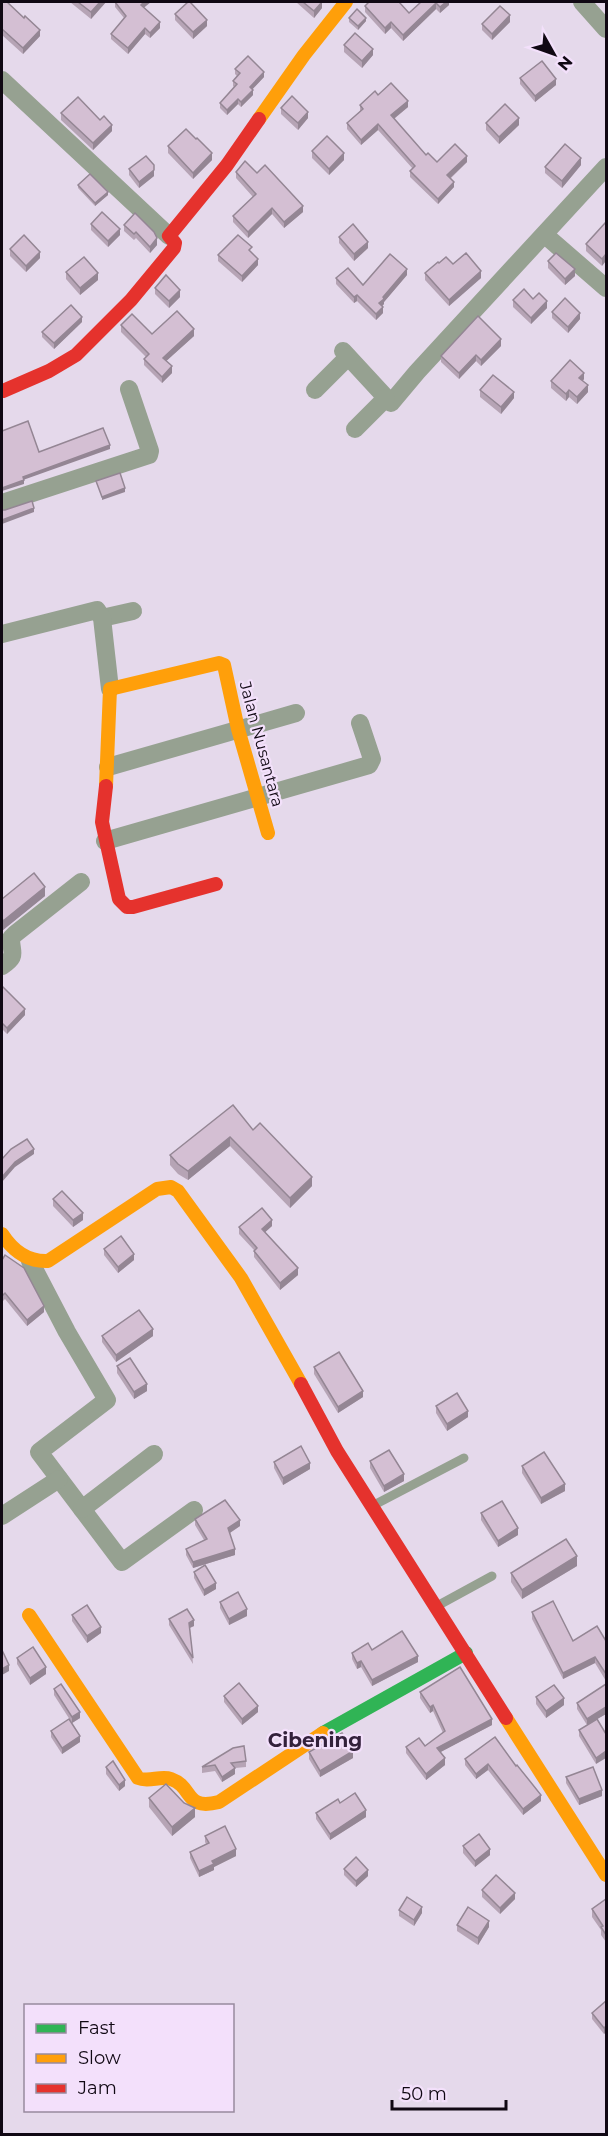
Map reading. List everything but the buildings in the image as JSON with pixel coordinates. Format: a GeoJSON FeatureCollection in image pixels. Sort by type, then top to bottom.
{"type":"FeatureCollection","features":[{"type":"Feature","properties":{"kind":"street"},"geometry":{"type":"LineString","coordinates":[[169,236],[233,156],[304,55],[346,2]]}},
{"type":"Feature","properties":{"kind":"street"},"geometry":{"type":"LineString","coordinates":[[582,2],[606,29]]}},
{"type":"Feature","properties":{"kind":"street"},"geometry":{"type":"LineString","coordinates":[[2,80],[58,130],[117,189],[169,236],[175,245],[131,300],[86,347],[63,363],[2,391]]}},
{"type":"Feature","properties":{"kind":"street"},"geometry":{"type":"LineString","coordinates":[[315,390],[346,354],[391,404],[417,372],[606,167]]}},
{"type":"Feature","properties":{"kind":"street"},"geometry":{"type":"LineString","coordinates":[[545,235],[606,288]]}},
{"type":"Feature","properties":{"kind":"street"},"geometry":{"type":"LineString","coordinates":[[2,503],[149,455],[150,451],[129,389]]}},
{"type":"Feature","properties":{"kind":"street"},"geometry":{"type":"LineString","coordinates":[[355,429],[386,398]]}},
{"type":"Feature","properties":{"kind":"street"},"geometry":{"type":"LineString","coordinates":[[2,634],[94,610],[99,612],[102,618],[110,689],[108,767],[102,822],[119,899],[128,907],[216,884]]}},
{"type":"Feature","properties":{"kind":"street"},"geometry":{"type":"LineString","coordinates":[[102,618],[133,611]]}},
{"type":"Feature","properties":{"kind":"street","name":"Jalan Nusantara"},"geometry":{"type":"LineString","coordinates":[[110,689],[219,663],[223,664],[238,729],[268,833]]}},
{"type":"Feature","properties":{"kind":"street"},"geometry":{"type":"LineString","coordinates":[[108,767],[296,713]]}},
{"type":"Feature","properties":{"kind":"street"},"geometry":{"type":"LineString","coordinates":[[105,841],[258,799],[369,765],[372,759],[360,723]]}},
{"type":"Feature","properties":{"kind":"street"},"geometry":{"type":"LineString","coordinates":[[2,966],[14,952],[11,938],[81,882]]}},
{"type":"Feature","properties":{"kind":"street"},"geometry":{"type":"LineString","coordinates":[[30,1262],[55,1258],[158,1190],[166,1186],[175,1188],[241,1278],[267,1321],[337,1451],[606,1875]]}},
{"type":"Feature","properties":{"kind":"street"},"geometry":{"type":"LineString","coordinates":[[2,1234],[30,1262],[107,1400],[39,1452],[122,1562],[194,1510]]}},
{"type":"Feature","properties":{"kind":"street"},"geometry":{"type":"LineString","coordinates":[[82,1509],[154,1454]]}},
{"type":"Feature","properties":{"kind":"street"},"geometry":{"type":"LineString","coordinates":[[2,1516],[59,1479]]}},
{"type":"Feature","properties":{"kind":"street"},"geometry":{"type":"LineString","coordinates":[[29,1615],[138,1778],[144,1781],[170,1778],[178,1783],[195,1802],[207,1805],[219,1802],[278,1764],[308,1741],[466,1653]]}},
{"type":"Feature","properties":{"kind":"lane"},"geometry":{"type":"LineString","coordinates":[[372,1506],[464,1458]]}},
{"type":"Feature","properties":{"kind":"lane"},"geometry":{"type":"LineString","coordinates":[[437,1606],[492,1576]]}},
{"type":"Feature","properties":{"kind":"traffic: fast"},"geometry":{"type":"LineString","coordinates":[[323,1733],[466,1653]]}},
{"type":"Feature","properties":{"kind":"traffic: slow"},"geometry":{"type":"LineString","coordinates":[[259,119],[304,55],[346,2]]}},
{"type":"Feature","properties":{"kind":"traffic: slow"},"geometry":{"type":"LineString","coordinates":[[106,786],[110,689],[219,663],[224,665],[238,729],[268,833]]}},
{"type":"Feature","properties":{"kind":"traffic: slow"},"geometry":{"type":"LineString","coordinates":[[2,1234],[21,1254],[34,1260],[48,1261],[157,1189],[171,1187],[178,1191],[241,1278],[301,1384]]}},
{"type":"Feature","properties":{"kind":"traffic: slow"},"geometry":{"type":"LineString","coordinates":[[29,1615],[138,1778],[171,1779],[183,1787],[194,1801],[208,1804],[219,1802],[323,1733]]}},
{"type":"Feature","properties":{"kind":"traffic: slow"},"geometry":{"type":"LineString","coordinates":[[506,1718],[606,1875]]}},
{"type":"Feature","properties":{"kind":"traffic: jam"},"geometry":{"type":"LineString","coordinates":[[3,391],[49,371],[76,355],[131,300],[174,248],[175,243],[169,236],[227,165],[259,119]]}},
{"type":"Feature","properties":{"kind":"traffic: jam"},"geometry":{"type":"LineString","coordinates":[[106,786],[102,822],[119,899],[127,907],[216,884]]}},
{"type":"Feature","properties":{"kind":"traffic: jam"},"geometry":{"type":"LineString","coordinates":[[301,1384],[337,1451],[506,1718]]}},
{"type":"Feature","properties":{"kind":"district","name":"Cibening"},"geometry":{"type":"Point","coordinates":[315,1740]}}]}
